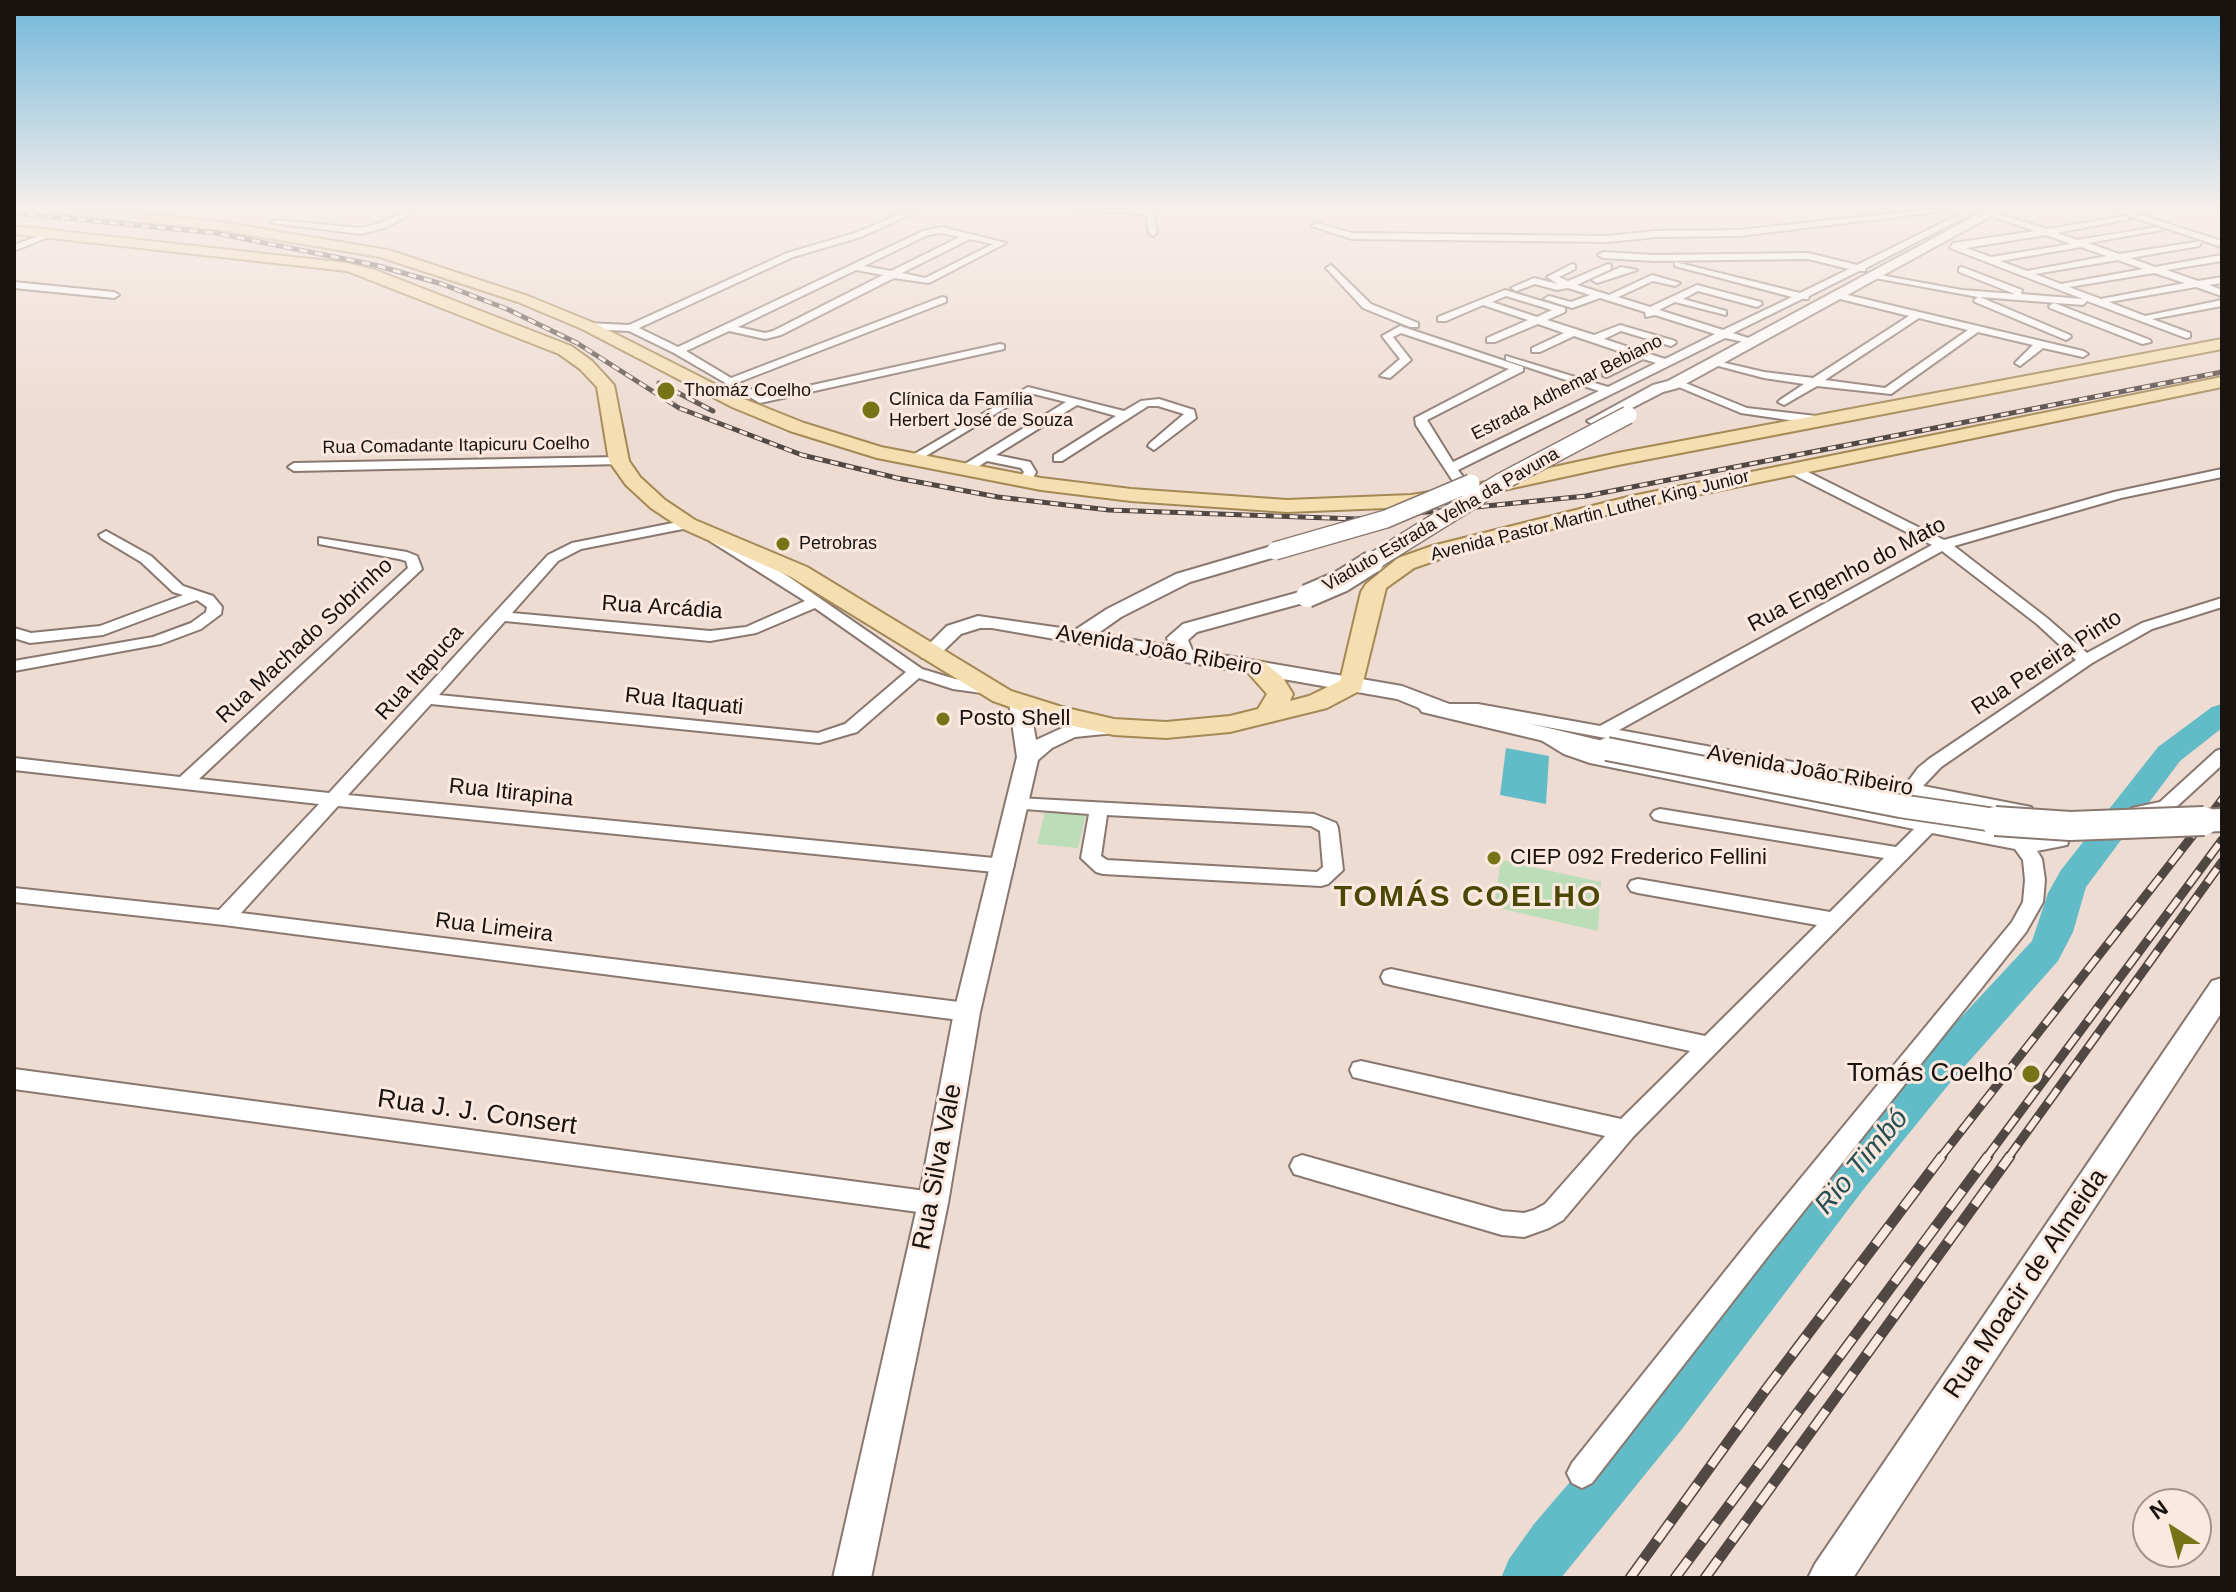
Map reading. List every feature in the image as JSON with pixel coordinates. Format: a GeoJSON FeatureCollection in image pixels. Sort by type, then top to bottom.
{"type":"FeatureCollection","features":[{"type":"Feature","properties":{"kind":"main road"},"geometry":{"type":"LineString","coordinates":[[393,284],[544,341],[581,361],[605,385],[619,461],[633,481],[658,504],[688,524],[799,572],[922,663],[1019,702],[1114,727],[1202,728],[1265,717],[1319,701],[1352,685]]}},
{"type":"Feature","properties":{"kind":"main road","name":"Avenida Pastor Martin Luther King Junior"},"geometry":{"type":"LineString","coordinates":[[478,284],[588,326],[738,403],[833,439],[912,459],[1025,481],[1131,495],[1287,506],[1370,504],[1467,492],[1816,420],[2222,344]]}},
{"type":"Feature","properties":{"kind":"main road","name":"Estrada Adhemar Bebiano"},"geometry":{"type":"LineString","coordinates":[[1595,421],[1658,388],[1675,384],[1850,284]]}},
{"type":"Feature","properties":{"kind":"main road","name":"Avenida Pastor Martin Luther King Junior"},"geometry":{"type":"LineString","coordinates":[[1352,685],[1372,592],[1388,574],[1406,563],[1440,551],[1556,520],[2222,382]]}},
{"type":"Feature","properties":{"kind":"main road","name":"Estrada Adhemar Bebiano"},"geometry":{"type":"LineString","coordinates":[[1628,415],[1670,392],[1675,384]]}},
{"type":"Feature","properties":{"kind":"main road","name":"Viaduto Estrada Velha da Pavuna"},"geometry":{"type":"LineString","coordinates":[[1183,654],[1177,638],[1190,628],[1307,596],[1342,581],[1501,482],[1628,415]]}},
{"type":"Feature","properties":{"kind":"main road","name":"Viaduto Estrada Velha da Pavuna"},"geometry":{"type":"LineString","coordinates":[[1080,636],[1114,613],[1183,578],[1409,511],[1595,421]]}},
{"type":"Feature","properties":{"kind":"main road","name":"Avenida João Ribeiro"},"geometry":{"type":"LineString","coordinates":[[922,663],[954,630],[978,622],[1080,636],[1402,693],[1443,709]]}},
{"type":"Feature","properties":{"kind":"main road"},"geometry":{"type":"LineString","coordinates":[[1256,668],[1274,683],[1280,694],[1276,706],[1265,717]]}},
{"type":"Feature","properties":{"kind":"main road","name":"Avenida João Ribeiro"},"geometry":{"type":"LineString","coordinates":[[1319,701],[1368,697],[1443,709],[1547,736],[1604,741],[1900,806],[2003,822],[2070,826],[2222,820]]}},
{"type":"Feature","properties":{"kind":"main road","name":"Rua Moacir de Almeida"},"geometry":{"type":"LineString","coordinates":[[1829,1578],[2222,989]]}},
{"type":"Feature","properties":{"kind":"street"},"geometry":{"type":"LineString","coordinates":[[631,328],[726,284]]}},
{"type":"Feature","properties":{"kind":"street"},"geometry":{"type":"LineString","coordinates":[[678,351],[819,284]]}},
{"type":"Feature","properties":{"kind":"street"},"geometry":{"type":"LineString","coordinates":[[730,328],[758,335],[777,333],[870,284]]}},
{"type":"Feature","properties":{"kind":"street"},"geometry":{"type":"LineString","coordinates":[[1345,284],[1357,298],[1380,312],[1606,390]]}},
{"type":"Feature","properties":{"kind":"street"},"geometry":{"type":"LineString","coordinates":[[1526,284],[1516,288],[1569,305],[1605,297],[1636,284]]}},
{"type":"Feature","properties":{"kind":"street"},"geometry":{"type":"LineString","coordinates":[[1547,284],[1573,287],[1581,284]]}},
{"type":"Feature","properties":{"kind":"street"},"geometry":{"type":"LineString","coordinates":[[1567,284],[1650,311],[1655,318],[1750,342]]}},
{"type":"Feature","properties":{"kind":"street"},"geometry":{"type":"LineString","coordinates":[[1573,287],[1578,284]]}},
{"type":"Feature","properties":{"kind":"street"},"geometry":{"type":"LineString","coordinates":[[1757,284],[1799,295],[1917,315],[2083,354]]}},
{"type":"Feature","properties":{"kind":"street","name":"Estrada Adhemar Bebiano"},"geometry":{"type":"LineString","coordinates":[[1452,468],[1663,362],[1716,331],[1831,284]]}},
{"type":"Feature","properties":{"kind":"street"},"geometry":{"type":"LineString","coordinates":[[1917,284],[1962,293],[2103,302],[2195,284]]}},
{"type":"Feature","properties":{"kind":"street"},"geometry":{"type":"LineString","coordinates":[[1932,288],[1938,284]]}},
{"type":"Feature","properties":{"kind":"street"},"geometry":{"type":"LineString","coordinates":[[1999,284],[2146,342]]}},
{"type":"Feature","properties":{"kind":"street"},"geometry":{"type":"LineString","coordinates":[[2057,284],[2186,335]]}},
{"type":"Feature","properties":{"kind":"street"},"geometry":{"type":"LineString","coordinates":[[2198,284],[2222,293]]}},
{"type":"Feature","properties":{"kind":"street"},"geometry":{"type":"LineString","coordinates":[[14,285],[114,295]]}},
{"type":"Feature","properties":{"kind":"street"},"geometry":{"type":"LineString","coordinates":[[1650,311],[1699,288],[1757,304]]}},
{"type":"Feature","properties":{"kind":"street"},"geometry":{"type":"LineString","coordinates":[[1442,319],[1508,292],[1561,310],[1491,340]]}},
{"type":"Feature","properties":{"kind":"street"},"geometry":{"type":"LineString","coordinates":[[1962,293],[2066,337]]}},
{"type":"Feature","properties":{"kind":"street"},"geometry":{"type":"LineString","coordinates":[[1674,299],[1722,313]]}},
{"type":"Feature","properties":{"kind":"street"},"geometry":{"type":"LineString","coordinates":[[732,381],[942,300]]}},
{"type":"Feature","properties":{"kind":"street"},"geometry":{"type":"LineString","coordinates":[[1483,302],[1663,362]]}},
{"type":"Feature","properties":{"kind":"street"},"geometry":{"type":"LineString","coordinates":[[2150,316],[2222,303]]}},
{"type":"Feature","properties":{"kind":"street"},"geometry":{"type":"LineString","coordinates":[[1458,324],[1499,307]]}},
{"type":"Feature","properties":{"kind":"street"},"geometry":{"type":"LineString","coordinates":[[1784,402],[1917,315]]}},
{"type":"Feature","properties":{"kind":"street"},"geometry":{"type":"LineString","coordinates":[[588,326],[631,328],[732,381],[755,398],[767,400],[1000,347]]}},
{"type":"Feature","properties":{"kind":"street"},"geometry":{"type":"LineString","coordinates":[[1594,339],[1620,328],[1671,343]]}},
{"type":"Feature","properties":{"kind":"street"},"geometry":{"type":"LineString","coordinates":[[1386,376],[1406,360],[1387,336],[1400,329],[1519,370],[1421,418],[1422,425],[1467,492]]}},
{"type":"Feature","properties":{"kind":"street"},"geometry":{"type":"LineString","coordinates":[[1712,363],[1746,372],[1891,391],[1976,329]]}},
{"type":"Feature","properties":{"kind":"street"},"geometry":{"type":"LineString","coordinates":[[1536,350],[1574,332]]}},
{"type":"Feature","properties":{"kind":"street"},"geometry":{"type":"LineString","coordinates":[[2020,363],[2041,344]]}},
{"type":"Feature","properties":{"kind":"street"},"geometry":{"type":"LineString","coordinates":[[1607,374],[1643,355]]}},
{"type":"Feature","properties":{"kind":"street","name":"Avenida Pastor Martin Luther King Junior"},"geometry":{"type":"LineString","coordinates":[[1675,384],[1745,411],[1757,419],[1765,430]]}},
{"type":"Feature","properties":{"kind":"street"},"geometry":{"type":"LineString","coordinates":[[912,459],[1028,390],[1125,415]]}},
{"type":"Feature","properties":{"kind":"street"},"geometry":{"type":"LineString","coordinates":[[964,470],[1075,401]]}},
{"type":"Feature","properties":{"kind":"street"},"geometry":{"type":"LineString","coordinates":[[1058,458],[1149,402],[1190,412],[1190,418],[1154,446]]}},
{"type":"Feature","properties":{"kind":"street","name":"Avenida Pastor Martin Luther King Junior"},"geometry":{"type":"LineString","coordinates":[[1745,411],[1816,420]]}},
{"type":"Feature","properties":{"kind":"street"},"geometry":{"type":"LineString","coordinates":[[985,457],[1026,465],[1030,472],[1025,481]]}},
{"type":"Feature","properties":{"kind":"street","name":"Rua Comadante Itapicuru Coelho"},"geometry":{"type":"LineString","coordinates":[[294,467],[619,461]]}},
{"type":"Feature","properties":{"kind":"street"},"geometry":{"type":"LineString","coordinates":[[1792,469],[1943,545],[2042,621],[2086,660]]}},
{"type":"Feature","properties":{"kind":"street","name":"Rua Engenho do Mato"},"geometry":{"type":"LineString","coordinates":[[1604,741],[1943,545],[2119,495],[2222,473]]}},
{"type":"Feature","properties":{"kind":"street","name":"Rua Itapuca"},"geometry":{"type":"LineString","coordinates":[[224,918],[553,558],[589,543],[688,524]]}},
{"type":"Feature","properties":{"kind":"street"},"geometry":{"type":"LineString","coordinates":[[14,666],[129,647],[182,633],[213,614],[213,603],[178,589],[146,559],[106,535]]}},
{"type":"Feature","properties":{"kind":"street"},"geometry":{"type":"LineString","coordinates":[[713,536],[736,553],[766,568],[814,603],[922,663]]}},
{"type":"Feature","properties":{"kind":"street","name":"Rua Machado Sobrinho"},"geometry":{"type":"LineString","coordinates":[[185,782],[415,569],[412,559],[402,555],[324,541]]}},
{"type":"Feature","properties":{"kind":"street"},"geometry":{"type":"LineString","coordinates":[[14,633],[30,638],[103,630],[198,595]]}},
{"type":"Feature","properties":{"kind":"street","name":"Rua Pereira Pinto"},"geometry":{"type":"LineString","coordinates":[[1913,788],[1935,763],[2086,660],[2147,626],[2222,602]]}},
{"type":"Feature","properties":{"kind":"street","name":"Rua Arcádia"},"geometry":{"type":"LineString","coordinates":[[500,616],[710,636],[751,630],[814,603]]}},
{"type":"Feature","properties":{"kind":"street","name":"Rua Itaquati"},"geometry":{"type":"LineString","coordinates":[[427,699],[819,738],[851,728],[922,663]]}},
{"type":"Feature","properties":{"kind":"street","name":"Rua Silva Vale"},"geometry":{"type":"LineString","coordinates":[[852,1578],[933,1203],[967,1012],[1028,757],[1019,702]]}},
{"type":"Feature","properties":{"kind":"street","name":"Avenida João Ribeiro"},"geometry":{"type":"LineString","coordinates":[[1443,709],[1478,709],[1604,741],[1913,788],[1951,799],[2050,815],[2158,810],[2175,800],[2222,755]]}},
{"type":"Feature","properties":{"kind":"street"},"geometry":{"type":"LineString","coordinates":[[1028,757],[1063,734],[1114,727]]}},
{"type":"Feature","properties":{"kind":"street"},"geometry":{"type":"LineString","coordinates":[[1547,736],[1570,750],[1596,759],[2021,843],[2039,845],[2060,840],[2063,830],[2050,815]]}},
{"type":"Feature","properties":{"kind":"street","name":"Rua Itirapina"},"geometry":{"type":"LineString","coordinates":[[14,764],[334,800],[1004,866]]}},
{"type":"Feature","properties":{"kind":"street"},"geometry":{"type":"LineString","coordinates":[[1018,804],[1321,821],[1329,828],[1333,870],[1321,879],[1103,867],[1091,858],[1099,809]]}},
{"type":"Feature","properties":{"kind":"street"},"geometry":{"type":"LineString","coordinates":[[1660,815],[1899,854]]}},
{"type":"Feature","properties":{"kind":"street"},"geometry":{"type":"LineString","coordinates":[[1302,1166],[1502,1223],[1524,1225],[1554,1212],[1625,1130],[1930,824]]}},
{"type":"Feature","properties":{"kind":"street"},"geometry":{"type":"LineString","coordinates":[[1582,1473],[1763,1243],[2019,927],[2033,902],[2035,880],[2032,859],[2021,843]]}},
{"type":"Feature","properties":{"kind":"street"},"geometry":{"type":"LineString","coordinates":[[1638,886],[1832,920]]}},
{"type":"Feature","properties":{"kind":"street","name":"Rua Limeira"},"geometry":{"type":"LineString","coordinates":[[14,895],[224,918],[967,1012]]}},
{"type":"Feature","properties":{"kind":"street"},"geometry":{"type":"LineString","coordinates":[[1391,977],[1709,1046]]}},
{"type":"Feature","properties":{"kind":"street"},"geometry":{"type":"LineString","coordinates":[[1361,1070],[1625,1130]]}},
{"type":"Feature","properties":{"kind":"street","name":"Rua J. J. Consert"},"geometry":{"type":"LineString","coordinates":[[14,1079],[933,1203]]}},
{"type":"Feature","properties":{"kind":"green space"},"geometry":{"type":"Polygon","coordinates":[[[1045,811],[1086,815],[1078,848],[1037,844],[1045,811]]]}},
{"type":"Feature","properties":{"kind":"green space"},"geometry":{"type":"Polygon","coordinates":[[[1501,860],[1601,882],[1598,931],[1494,907],[1501,860]]]}},
{"type":"Feature","properties":{"kind":"water"},"geometry":{"type":"Polygon","coordinates":[[[1506,748],[1549,756],[1546,804],[1500,795],[1506,748]]]}},
{"type":"Feature","properties":{"kind":"waterway","name":"Rio Timbó"},"geometry":{"type":"LineString","coordinates":[[1528,1578],[1848,1176],[1935,1072],[2045,951],[2055,932],[2065,893],[2073,879],[2169,754],[2222,713]]}},
{"type":"Feature","properties":{"kind":"railway"},"geometry":{"type":"LineString","coordinates":[[443,284],[507,309],[577,343],[679,408],[802,455],[897,478],[998,497],[1109,510],[1356,519],[1586,496],[2222,372]]}},
{"type":"Feature","properties":{"kind":"railway"},"geometry":{"type":"LineString","coordinates":[[659,383],[713,411]]}},
{"type":"Feature","properties":{"kind":"railway"},"geometry":{"type":"LineString","coordinates":[[2203,823],[2222,798]]}},
{"type":"Feature","properties":{"kind":"railway"},"geometry":{"type":"LineString","coordinates":[[1940,1158],[2204,821]]}},
{"type":"Feature","properties":{"kind":"railway"},"geometry":{"type":"LineString","coordinates":[[1986,1158],[2222,840]]}},
{"type":"Feature","properties":{"kind":"railway"},"geometry":{"type":"LineString","coordinates":[[2008,1158],[2222,862]]}},
{"type":"Feature","properties":{"kind":"railway"},"geometry":{"type":"LineString","coordinates":[[1630,1578],[1764,1392],[1942,1156]]}},
{"type":"Feature","properties":{"kind":"railway"},"geometry":{"type":"LineString","coordinates":[[1675,1578],[1988,1156]]}},
{"type":"Feature","properties":{"kind":"railway"},"geometry":{"type":"LineString","coordinates":[[1705,1578],[2010,1156]]}},
{"type":"Feature","properties":{"kind":"place","name":"Thomáz Coelho"},"geometry":{"type":"Point","coordinates":[666,391]}},
{"type":"Feature","properties":{"kind":"place","name":"Clínica da Família Herbert José de Souza"},"geometry":{"type":"Point","coordinates":[871,410]}},
{"type":"Feature","properties":{"kind":"place","name":"Petrobras"},"geometry":{"type":"Point","coordinates":[783,544]}},
{"type":"Feature","properties":{"kind":"place","name":"Posto Shell"},"geometry":{"type":"Point","coordinates":[943,719]}},
{"type":"Feature","properties":{"kind":"place","name":"CIEP 092 Frederico Fellini"},"geometry":{"type":"Point","coordinates":[1494,858]}},
{"type":"Feature","properties":{"kind":"place","name":"Tomás Coelho"},"geometry":{"type":"Point","coordinates":[2031,1074]}},
{"type":"Feature","properties":{"kind":"district","name":"TOMÁS COELHO"},"geometry":{"type":"Point","coordinates":[1468,898]}}]}
